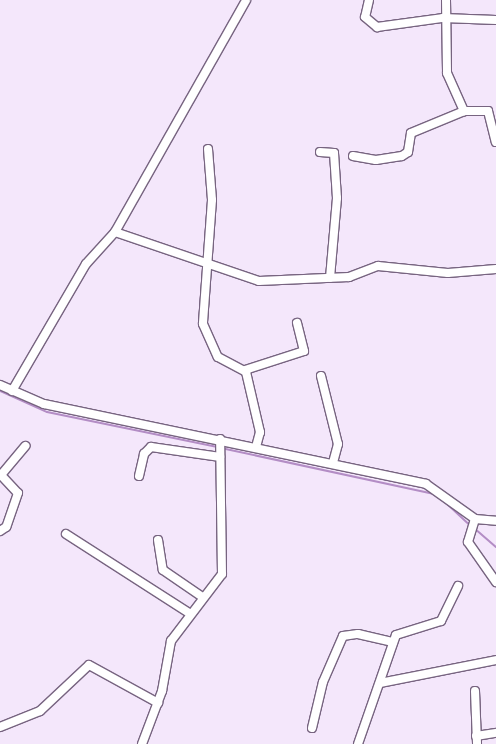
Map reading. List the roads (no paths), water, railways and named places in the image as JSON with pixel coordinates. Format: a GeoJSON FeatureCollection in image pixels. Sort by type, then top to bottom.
{"type":"FeatureCollection","features":[{"type":"Feature","properties":{"kind":"street"},"geometry":{"type":"LineString","coordinates":[[12,391],[86,264],[115,232],[246,0]]}},
{"type":"Feature","properties":{"kind":"street"},"geometry":{"type":"LineString","coordinates":[[369,0],[365,16],[377,27],[443,18],[496,20]]}},
{"type":"Feature","properties":{"kind":"street"},"geometry":{"type":"LineString","coordinates":[[446,0],[443,18],[447,73],[464,111]]}},
{"type":"Feature","properties":{"kind":"street"},"geometry":{"type":"LineString","coordinates":[[353,156],[376,160],[402,156],[408,152],[411,133],[464,111],[492,110],[496,142]]}},
{"type":"Feature","properties":{"kind":"street"},"geometry":{"type":"LineString","coordinates":[[208,149],[212,200],[205,264],[204,328],[221,360],[244,370],[304,351],[297,322]]}},
{"type":"Feature","properties":{"kind":"street"},"geometry":{"type":"LineString","coordinates":[[320,152],[334,153],[337,198],[330,278]]}},
{"type":"Feature","properties":{"kind":"street"},"geometry":{"type":"LineString","coordinates":[[115,232],[255,281],[349,277],[378,266],[448,273],[496,269]]}},
{"type":"Feature","properties":{"kind":"street"},"geometry":{"type":"LineString","coordinates":[[244,370],[260,432],[256,447]]}},
{"type":"Feature","properties":{"kind":"street"},"geometry":{"type":"LineString","coordinates":[[321,376],[338,444],[333,463]]}},
{"type":"Feature","properties":{"kind":"street"},"geometry":{"type":"LineString","coordinates":[[0,385],[44,404],[426,484],[472,524],[496,521]]}},
{"type":"Feature","properties":{"kind":"street"},"geometry":{"type":"LineString","coordinates":[[142,744],[158,703],[171,641],[201,596],[222,574],[224,563],[220,441]]}},
{"type":"Feature","properties":{"kind":"street"},"geometry":{"type":"LineString","coordinates":[[0,531],[6,527],[18,493],[1,475],[25,446]]}},
{"type":"Feature","properties":{"kind":"street"},"geometry":{"type":"LineString","coordinates":[[139,476],[144,454],[151,447],[220,455]]}},
{"type":"Feature","properties":{"kind":"street"},"geometry":{"type":"LineString","coordinates":[[472,524],[471,549],[496,582]]}},
{"type":"Feature","properties":{"kind":"street"},"geometry":{"type":"LineString","coordinates":[[66,534],[189,613]]}},
{"type":"Feature","properties":{"kind":"street"},"geometry":{"type":"LineString","coordinates":[[158,540],[163,570],[201,596]]}},
{"type":"Feature","properties":{"kind":"street"},"geometry":{"type":"LineString","coordinates":[[358,744],[393,642],[402,630],[441,621],[458,586]]}},
{"type":"Feature","properties":{"kind":"street"},"geometry":{"type":"LineString","coordinates":[[312,728],[323,682],[343,636],[355,633],[393,642]]}},
{"type":"Feature","properties":{"kind":"street"},"geometry":{"type":"LineString","coordinates":[[380,683],[496,660]]}},
{"type":"Feature","properties":{"kind":"street"},"geometry":{"type":"LineString","coordinates":[[0,727],[40,711],[89,665],[158,703]]}},
{"type":"Feature","properties":{"kind":"street"},"geometry":{"type":"LineString","coordinates":[[475,691],[477,740],[496,733]]}},
{"type":"Feature","properties":{"kind":"waterway"},"geometry":{"type":"LineString","coordinates":[[0,391],[47,412],[217,447]]}},
{"type":"Feature","properties":{"kind":"waterway"},"geometry":{"type":"LineString","coordinates":[[221,448],[434,494]]}},
{"type":"Feature","properties":{"kind":"waterway"},"geometry":{"type":"LineString","coordinates":[[446,503],[470,525]]}},
{"type":"Feature","properties":{"kind":"waterway"},"geometry":{"type":"LineString","coordinates":[[474,528],[496,547]]}}]}
